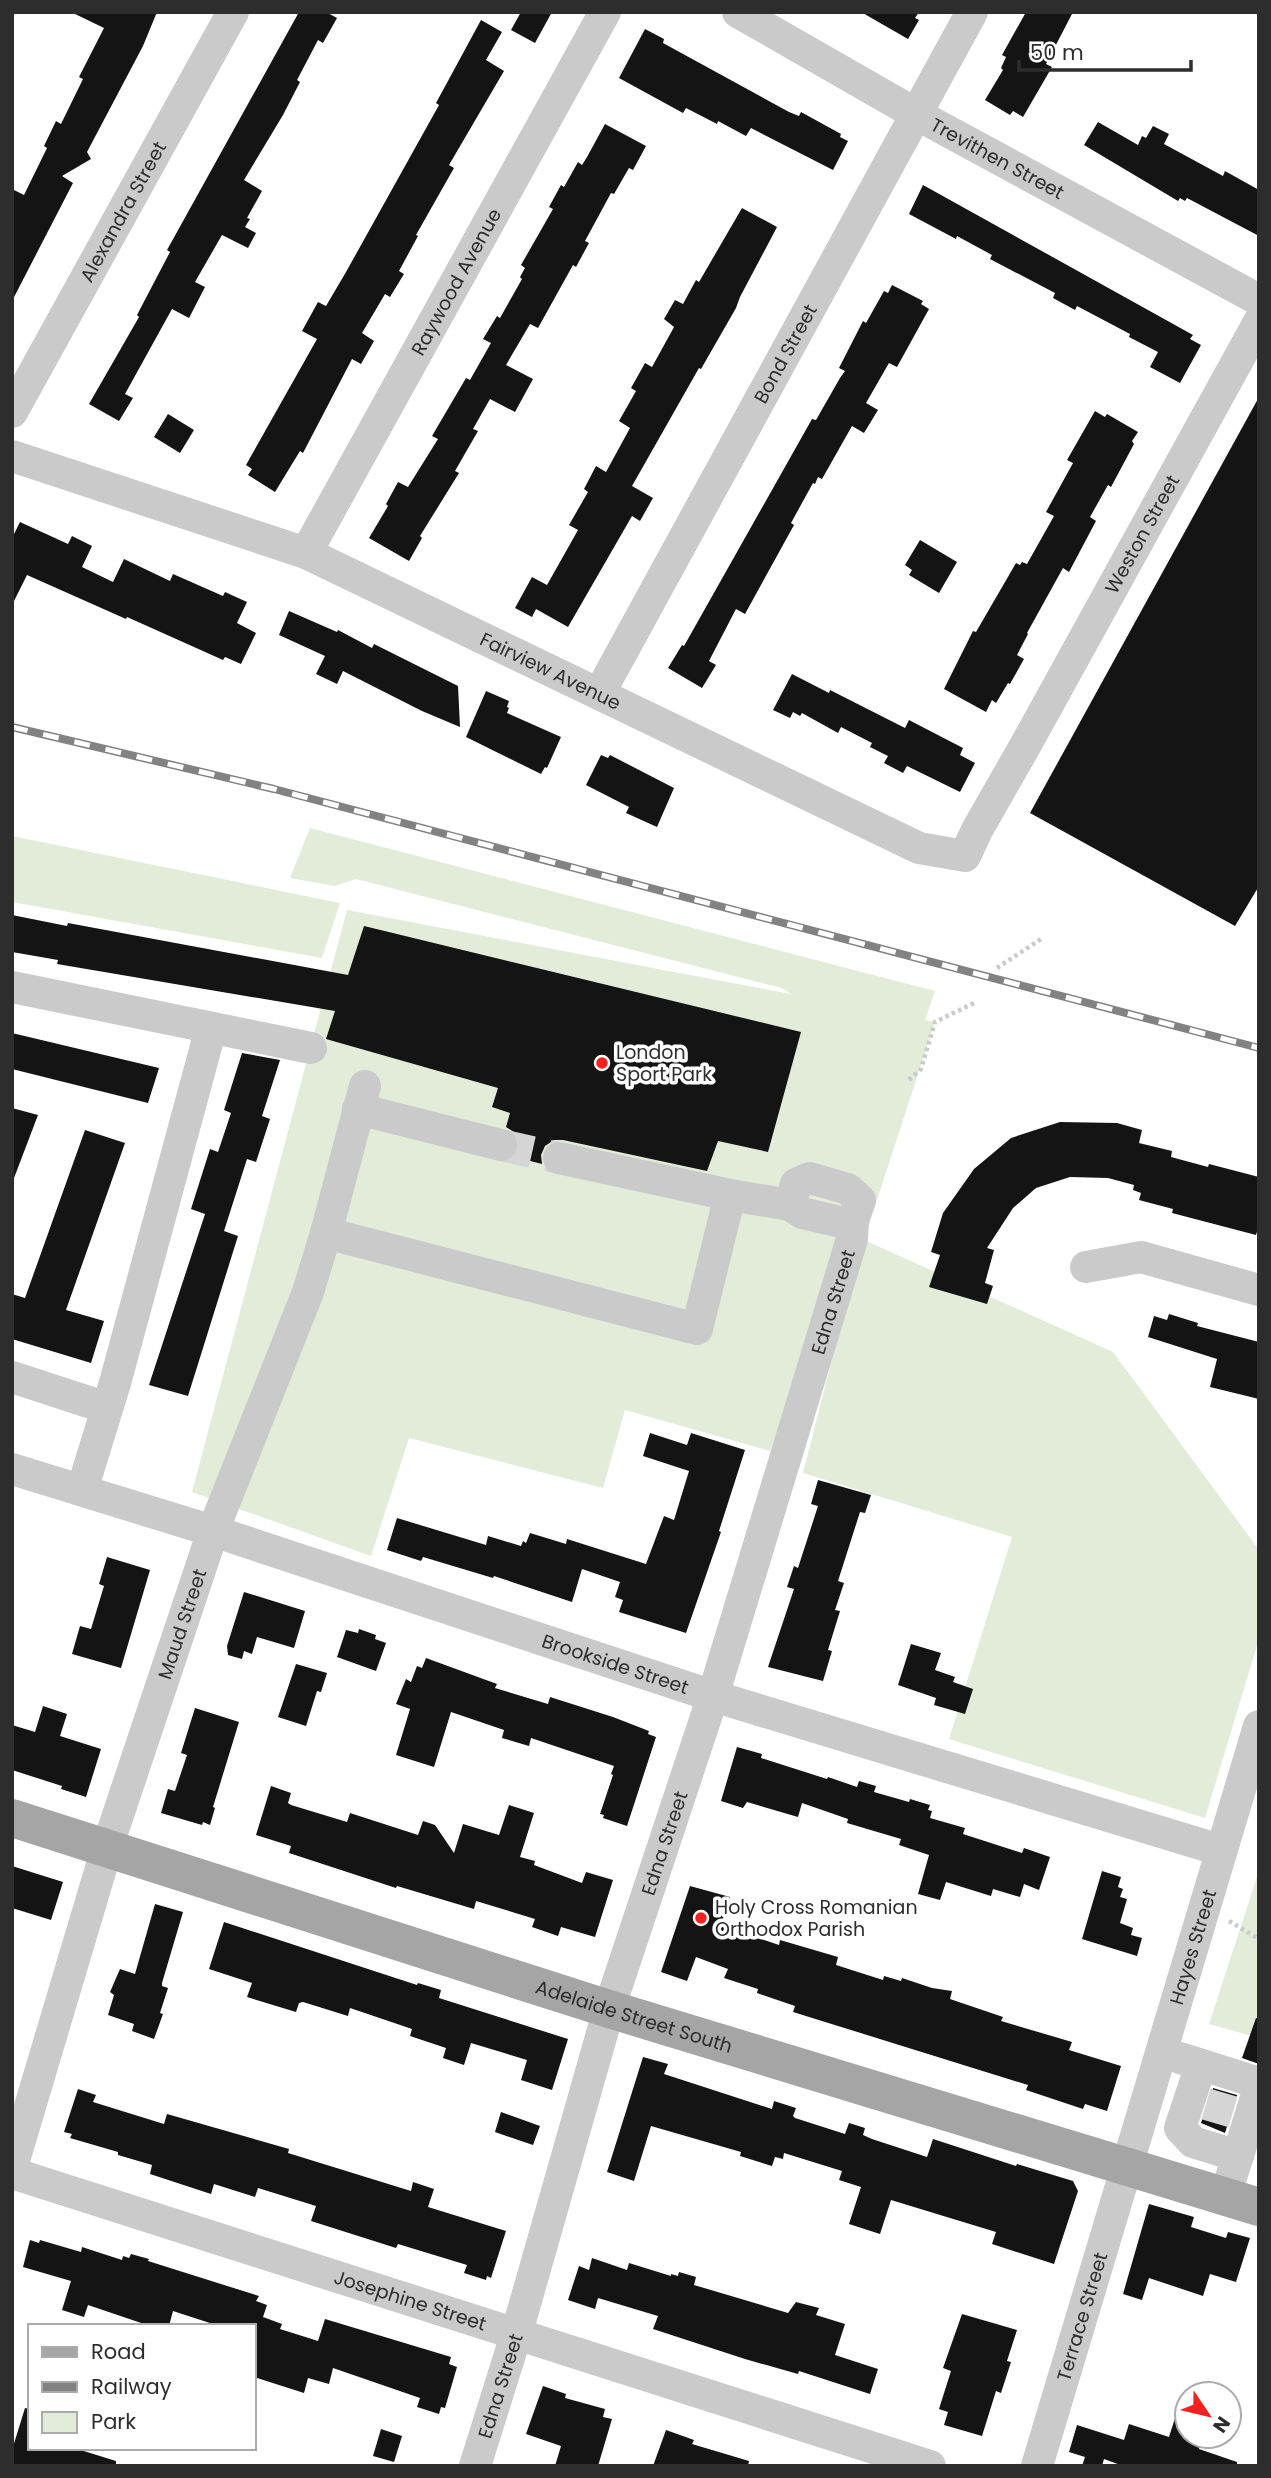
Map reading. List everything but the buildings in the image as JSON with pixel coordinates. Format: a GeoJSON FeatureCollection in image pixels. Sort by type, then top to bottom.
{"type":"FeatureCollection","features":[{"type":"Feature","properties":{"kind":"main road","name":"Adelaide Street South"},"geometry":{"type":"LineString","coordinates":[[12,1818],[609,2009],[1242,2202]]}},
{"type":"Feature","properties":{"kind":"street","name":"Alexandra Street"},"geometry":{"type":"LineString","coordinates":[[12,412],[233,12]]}},
{"type":"Feature","properties":{"kind":"street","name":"Raywood Avenue"},"geometry":{"type":"LineString","coordinates":[[306,553],[604,12]]}},
{"type":"Feature","properties":{"kind":"street","name":"Trevithen Street"},"geometry":{"type":"LineString","coordinates":[[738,12],[916,114],[1259,299]]}},
{"type":"Feature","properties":{"kind":"street","name":"Bond Street"},"geometry":{"type":"LineString","coordinates":[[599,694],[972,12]]}},
{"type":"Feature","properties":{"kind":"street","name":"Weston Street"},"geometry":{"type":"LineString","coordinates":[[1026,746],[1259,323]]}},
{"type":"Feature","properties":{"kind":"street","name":"Fairview Avenue"},"geometry":{"type":"LineString","coordinates":[[12,456],[306,553],[919,848],[965,856],[977,830],[1026,746]]}},
{"type":"Feature","properties":{"kind":"street"},"geometry":{"type":"LineString","coordinates":[[12,987],[311,1048]]}},
{"type":"Feature","properties":{"kind":"street"},"geometry":{"type":"LineString","coordinates":[[82,1490],[211,1028]]}},
{"type":"Feature","properties":{"kind":"street","name":"Maud Street"},"geometry":{"type":"LineString","coordinates":[[12,2167],[107,1848],[213,1531],[308,1292],[362,1098],[501,1144]]}},
{"type":"Feature","properties":{"kind":"street"},"geometry":{"type":"LineString","coordinates":[[326,1233],[697,1329],[730,1195],[559,1157]]}},
{"type":"Feature","properties":{"kind":"street","name":"Edna Street"},"geometry":{"type":"LineString","coordinates":[[475,2466],[517,2332],[609,2009],[713,1696],[852,1239],[853,1220],[845,1223],[802,1213],[790,1205],[730,1195]]}},
{"type":"Feature","properties":{"kind":"street"},"geometry":{"type":"LineString","coordinates":[[1086,1267],[1141,1257],[1259,1290]]}},
{"type":"Feature","properties":{"kind":"street"},"geometry":{"type":"LineString","coordinates":[[12,1377],[107,1408]]}},
{"type":"Feature","properties":{"kind":"street","name":"Brookside Street"},"geometry":{"type":"LineString","coordinates":[[12,1469],[213,1531],[713,1696],[1220,1850]]}},
{"type":"Feature","properties":{"kind":"street","name":"Hayes Street"},"geometry":{"type":"LineString","coordinates":[[1125,2167],[1259,1726]]}},
{"type":"Feature","properties":{"kind":"street"},"geometry":{"type":"LineString","coordinates":[[1160,2052],[1201,2065],[1233,2101],[1242,2202]]}},
{"type":"Feature","properties":{"kind":"street"},"geometry":{"type":"LineString","coordinates":[[1201,2065],[1233,2101]]}},
{"type":"Feature","properties":{"kind":"street"},"geometry":{"type":"LineString","coordinates":[[1233,2101],[1180,2128],[1193,2142],[1238,2156]]}},
{"type":"Feature","properties":{"kind":"street"},"geometry":{"type":"LineString","coordinates":[[1180,2183],[1193,2142]]}},
{"type":"Feature","properties":{"kind":"street","name":"Terrace Street"},"geometry":{"type":"LineString","coordinates":[[1037,2466],[1125,2167]]}},
{"type":"Feature","properties":{"kind":"street","name":"Josephine Street"},"geometry":{"type":"LineString","coordinates":[[12,2173],[930,2466]]}},
{"type":"Feature","properties":{"kind":"path"},"geometry":{"type":"LineString","coordinates":[[997,968],[1041,939]]}},
{"type":"Feature","properties":{"kind":"path"},"geometry":{"type":"LineString","coordinates":[[909,1080],[921,1069],[935,1022],[976,1002]]}},
{"type":"Feature","properties":{"kind":"path"},"geometry":{"type":"LineString","coordinates":[[1229,1921],[1259,1939]]}},
{"type":"Feature","properties":{"kind":"green space"},"geometry":{"type":"Polygon","coordinates":[[[310,828],[935,991],[925,1020],[935,1022],[864,1240],[1113,1352],[1259,1550],[1259,1639],[1205,1818],[949,1739],[1012,1537],[803,1473],[861,1246],[770,1451],[625,1410],[603,1488],[409,1438],[371,1556],[192,1492],[347,910],[791,994],[782,988],[356,879],[335,886],[290,878],[310,828]]]}},
{"type":"Feature","properties":{"kind":"green space"},"geometry":{"type":"Polygon","coordinates":[[[12,836],[340,903],[322,958],[12,902],[12,836]]]}},
{"type":"Feature","properties":{"kind":"green space"},"geometry":{"type":"Polygon","coordinates":[[[1259,1871],[1259,2038],[1209,2024],[1259,1871]]]}},
{"type":"Feature","properties":{"kind":"tunnel"},"geometry":{"type":"LineString","coordinates":[[501,1145],[559,1158]]}},
{"type":"Feature","properties":{"kind":"tunnel"},"geometry":{"type":"LineString","coordinates":[[1206,2104],[1233,2112]]}},
{"type":"Feature","properties":{"kind":"railway"},"geometry":{"type":"LineString","coordinates":[[12,727],[274,789],[1259,1048]]}},
{"type":"Feature","properties":{"kind":"place","name":"London Sport Park"},"geometry":{"type":"Point","coordinates":[602,1063]}},
{"type":"Feature","properties":{"kind":"place","name":"Holy Cross Romanian Orthodox Parish"},"geometry":{"type":"Point","coordinates":[701,1918]}}]}
